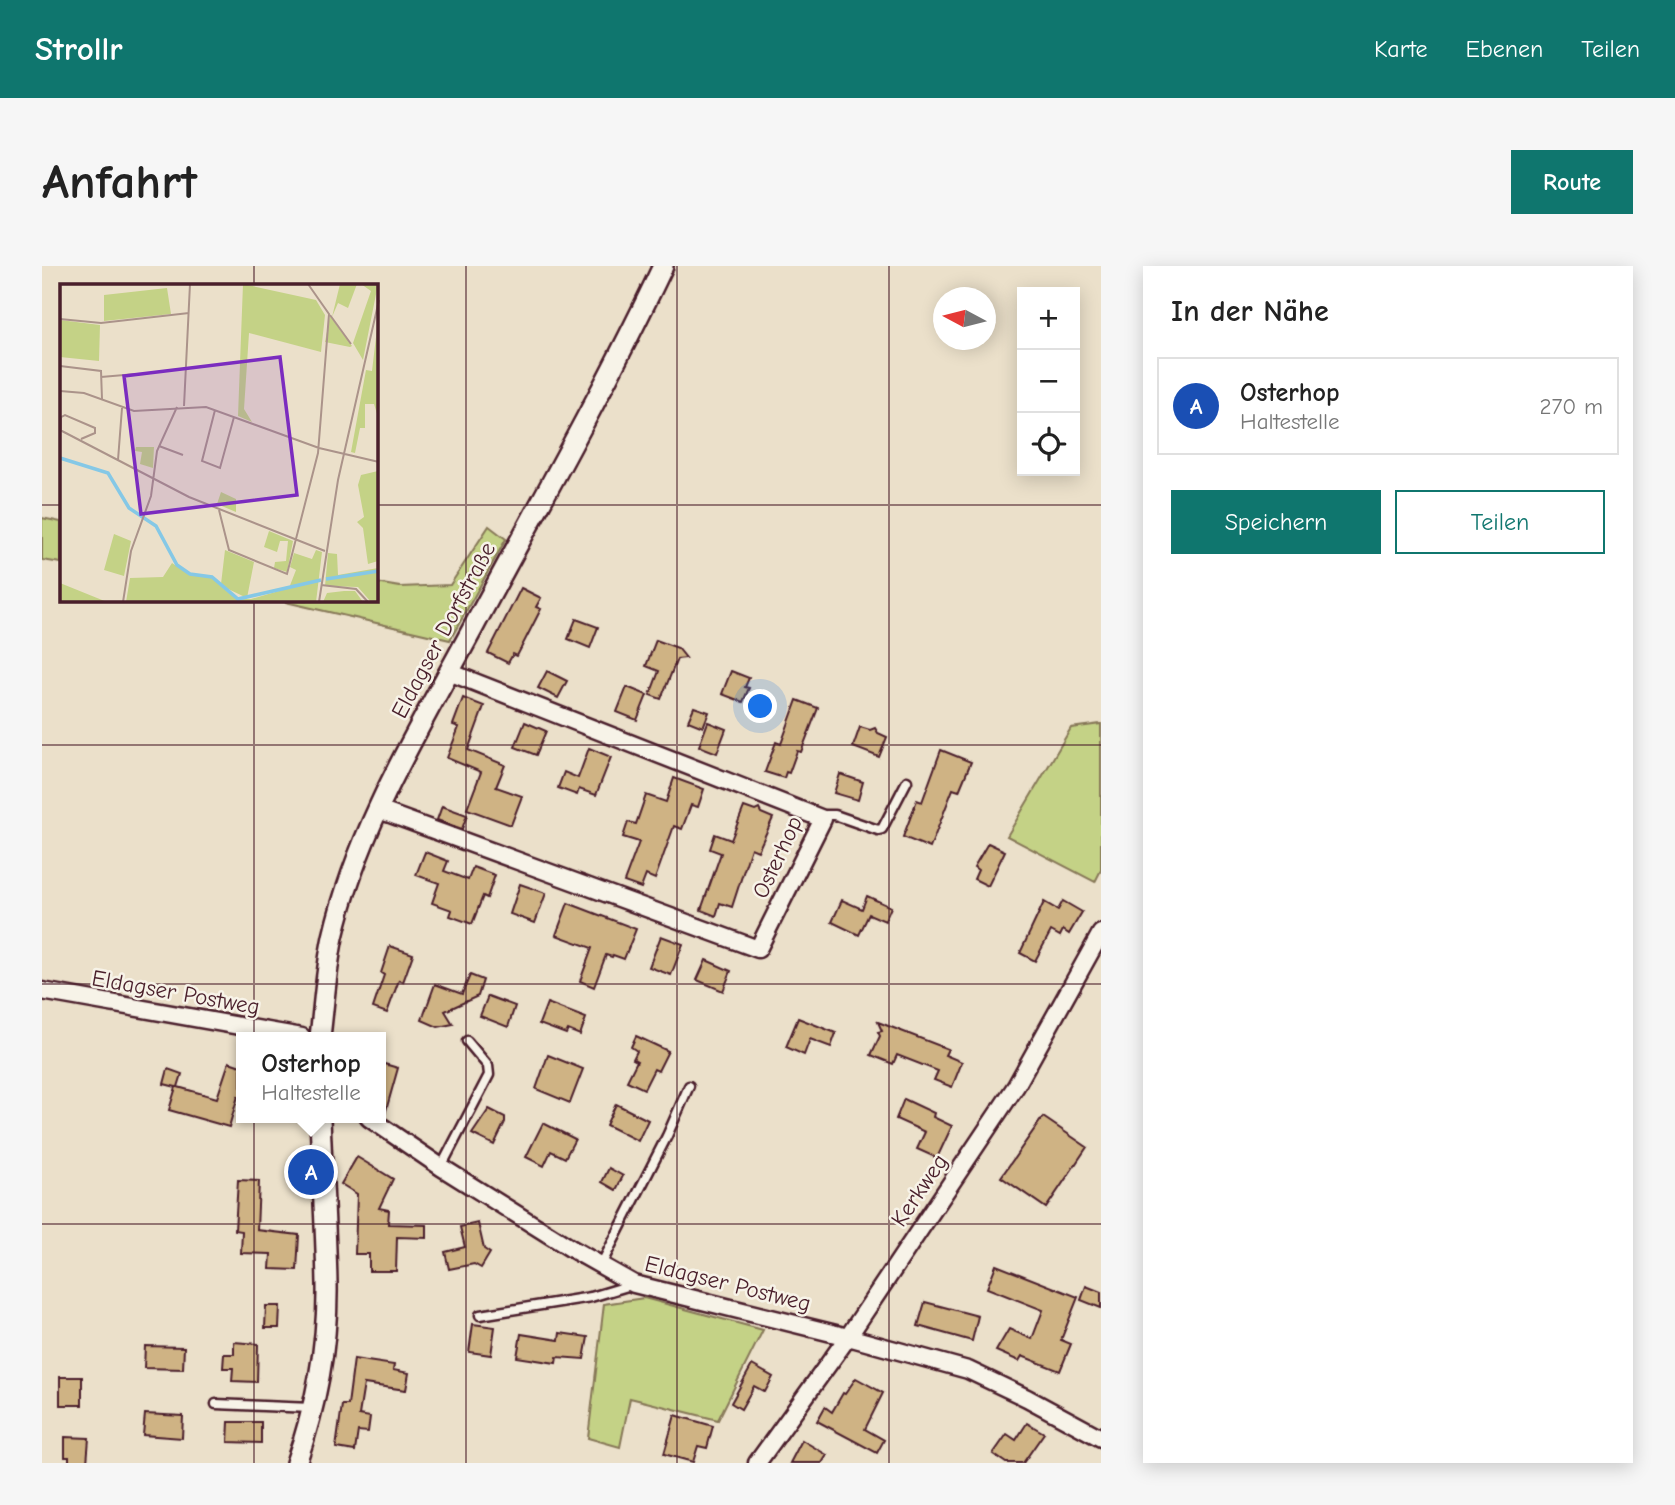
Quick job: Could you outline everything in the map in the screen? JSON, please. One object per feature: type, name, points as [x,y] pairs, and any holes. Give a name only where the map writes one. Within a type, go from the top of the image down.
[{"type":"street","name":"Eldagser Dorfstraße","points":[[321,1032],[333,937],[353,871],[379,810],[416,733],[663,266]]},
{"type":"street","name":"Osterhop","points":[[379,810],[758,949],[823,819],[449,673]]},
{"type":"street","name":"Kerkweg","points":[[757,1463],[848,1337],[1016,1086],[1101,933]]},
{"type":"street","name":"Eldagser Postweg","points":[[42,991],[274,1032]]},
{"type":"street","points":[[296,1463],[314,1409],[322,1356],[327,1286],[320,1123]]},
{"type":"street","name":"Eldagser Postweg","points":[[376,1123],[440,1167],[634,1284],[968,1370],[1101,1438]]},
{"type":"lane","points":[[823,819],[826,815],[835,815],[878,830],[882,829],[907,781]]},
{"type":"lane","points":[[440,1167],[489,1075],[488,1066],[467,1041]]},
{"type":"lane","points":[[601,1265],[667,1136],[689,1086]]},
{"type":"lane","points":[[480,1315],[591,1297],[634,1284]]},
{"type":"lane","points":[[216,1404],[314,1409]]},
{"type":"green space","points":[[42,518],[60,522],[60,563],[42,560]]},
{"type":"green space","points":[[489,526],[506,539],[450,640],[286,602],[378,602],[378,583],[400,587],[450,585]]},
{"type":"green space","points":[[1101,724],[1101,870],[1095,882],[1007,836],[1071,728]]},
{"type":"green space","points":[[644,1298],[763,1330],[718,1420],[630,1398],[620,1447],[588,1438],[604,1304]]},
{"type":"building","points":[[521,588],[541,598],[536,607],[541,609],[517,656],[513,654],[508,663],[488,653]]},
{"type":"building","points":[[576,619],[598,627],[590,648],[568,639]]},
{"type":"building","points":[[656,640],[678,648],[686,658],[677,659],[661,699],[650,695],[659,671],[646,666]]},
{"type":"building","points":[[547,671],[567,681],[558,698],[538,688]]},
{"type":"building","points":[[731,671],[749,678],[745,687],[749,688],[743,702],[722,694]]},
{"type":"building","points":[[627,687],[647,695],[637,720],[617,712]]},
{"type":"building","points":[[463,698],[484,706],[468,750],[505,765],[496,787],[522,796],[511,825],[467,809],[481,772],[447,758],[459,727],[453,725]]},
{"type":"building","points":[[797,700],[818,708],[801,752],[797,751],[789,773],[786,772],[784,778],[765,772],[776,742],[781,744]]},
{"type":"building","points":[[694,707],[709,712],[703,727],[688,721]]},
{"type":"building","points":[[525,722],[546,731],[536,755],[515,747]]},
{"type":"building","points":[[708,722],[726,729],[717,753],[699,746]]},
{"type":"building","points":[[860,727],[870,730],[875,728],[878,733],[887,737],[879,757],[853,747]]},
{"type":"building","points":[[589,748],[611,757],[596,795],[579,789],[577,795],[558,788],[564,772],[578,778]]},
{"type":"building","points":[[941,750],[971,762],[959,791],[953,789],[930,848],[903,837],[917,800],[922,802]]},
{"type":"building","points":[[840,774],[863,782],[858,800],[834,793]]},
{"type":"building","points":[[674,778],[704,789],[698,807],[691,805],[682,829],[674,826],[655,879],[646,875],[641,888],[624,882],[639,842],[623,837],[628,822],[636,824],[646,795],[666,802]]},
{"type":"building","points":[[442,806],[467,815],[462,829],[437,820]]},
{"type":"building","points":[[744,807],[755,811],[759,809],[761,813],[773,818],[758,851],[751,848],[732,907],[720,903],[716,916],[701,910],[721,853],[710,849],[715,834],[731,840]]},
{"type":"building","points":[[988,843],[1005,851],[988,886],[974,879],[978,870],[974,867]]},
{"type":"building","points":[[425,852],[448,861],[444,871],[468,880],[473,867],[495,875],[487,898],[483,896],[472,924],[450,916],[452,910],[432,903],[439,883],[416,875]]},
{"type":"building","points":[[520,884],[546,893],[535,923],[510,914]]},
{"type":"building","points":[[867,896],[891,907],[885,921],[869,914],[859,935],[832,922],[842,900],[862,909]]},
{"type":"building","points":[[1063,901],[1082,912],[1069,934],[1063,930],[1060,936],[1051,931],[1035,961],[1020,953],[1044,902],[1058,910]]},
{"type":"building","points":[[568,903],[636,929],[624,959],[606,955],[594,987],[580,981],[592,948],[556,935]]},
{"type":"building","points":[[661,936],[683,944],[671,975],[649,967]]},
{"type":"building","points":[[390,946],[413,954],[403,982],[399,980],[387,1013],[373,1008]]},
{"type":"building","points":[[706,960],[731,971],[723,991],[697,980]]},
{"type":"building","points":[[470,975],[483,980],[478,996],[445,1011],[453,1024],[438,1027],[422,1020],[435,984],[462,994]]},
{"type":"building","points":[[488,996],[515,1006],[508,1027],[480,1016]]},
{"type":"building","points":[[547,1003],[586,1018],[580,1035],[568,1030],[566,1034],[539,1024]]},
{"type":"building","points":[[798,1018],[836,1033],[831,1047],[810,1039],[804,1055],[786,1047]]},
{"type":"building","points":[[878,1022],[948,1049],[945,1055],[962,1062],[952,1087],[934,1080],[938,1071],[897,1055],[893,1064],[871,1055],[880,1036],[878,1032],[882,1031]]},
{"type":"building","points":[[636,1036],[668,1051],[658,1071],[654,1069],[644,1089],[627,1081],[637,1061],[633,1059],[637,1051],[631,1047]]},
{"type":"building","points":[[548,1055],[583,1069],[570,1103],[536,1089]]},
{"type":"building","points":[[229,1062],[236,1064],[236,1103],[229,1127],[169,1110],[176,1087],[164,1084],[168,1069],[182,1074],[178,1087],[217,1098]]},
{"type":"building","points":[[386,1064],[398,1068],[386,1110]]},
{"type":"building","points":[[904,1099],[934,1113],[933,1117],[952,1126],[937,1158],[917,1149],[925,1132],[896,1119]]},
{"type":"building","points":[[616,1104],[648,1120],[638,1141],[606,1125]]},
{"type":"building","points":[[489,1109],[505,1117],[494,1145],[472,1134]]},
{"type":"building","points":[[1043,1117],[1087,1147],[1046,1208],[1001,1177]]},
{"type":"building","points":[[543,1123],[575,1139],[565,1158],[551,1151],[544,1166],[526,1157]]},
{"type":"building","points":[[357,1157],[393,1179],[379,1208],[389,1210],[388,1224],[427,1225],[427,1238],[397,1237],[396,1271],[369,1271],[369,1254],[355,1254],[357,1194],[341,1184]]},
{"type":"building","points":[[609,1168],[623,1176],[616,1190],[602,1182]]},
{"type":"building","points":[[238,1180],[259,1181],[257,1230],[299,1235],[297,1270],[270,1269],[271,1254],[241,1253],[242,1231],[235,1230]]},
{"type":"building","points":[[478,1223],[484,1249],[490,1253],[481,1268],[474,1264],[449,1269],[445,1252],[465,1247],[460,1227]]},
{"type":"building","points":[[996,1265],[1078,1297],[1061,1340],[1071,1344],[1060,1371],[1022,1356],[1019,1361],[996,1351],[1009,1329],[1032,1339],[1043,1310],[987,1288]]},
{"type":"building","points":[[1086,1286],[1101,1292],[1101,1308],[1081,1300]]},
{"type":"building","points":[[925,1302],[978,1316],[972,1341],[918,1326]]},
{"type":"building","points":[[266,1306],[280,1306],[279,1328],[265,1328]]},
{"type":"building","points":[[473,1324],[495,1327],[491,1355],[469,1352]]},
{"type":"building","points":[[560,1333],[588,1337],[584,1359],[557,1357],[556,1363],[517,1357],[521,1334],[559,1340]]},
{"type":"building","points":[[234,1342],[258,1344],[257,1382],[232,1381],[233,1368],[223,1368],[224,1354],[234,1354]]},
{"type":"building","points":[[145,1346],[184,1347],[183,1369],[144,1368]]},
{"type":"building","points":[[354,1359],[394,1365],[393,1370],[409,1373],[406,1390],[364,1384],[359,1415],[370,1417],[368,1432],[358,1431],[355,1451],[336,1448],[342,1405],[348,1405]]},
{"type":"building","points":[[752,1365],[773,1377],[765,1392],[754,1386],[741,1409],[731,1403]]},
{"type":"building","points":[[60,1377],[82,1377],[82,1405],[60,1405]]},
{"type":"building","points":[[856,1378],[883,1393],[865,1429],[884,1440],[877,1453],[817,1421],[825,1407],[832,1412]]},
{"type":"building","points":[[145,1414],[183,1416],[182,1438],[143,1435]]},
{"type":"building","points":[[675,1415],[713,1426],[707,1448],[698,1446],[693,1462],[664,1454]]},
{"type":"building","points":[[229,1422],[261,1422],[261,1443],[228,1442]]},
{"type":"building","points":[[1027,1423],[1044,1433],[1023,1463],[1006,1463],[993,1454],[1007,1434],[1016,1440]]},
{"type":"building","points":[[65,1437],[89,1438],[87,1463],[69,1463],[69,1457],[65,1457]]},
{"type":"building","points":[[802,1440],[827,1455],[822,1463],[790,1463]]},
{"type":"place","name":"Osterhop","points":[[311,1172]]}]
